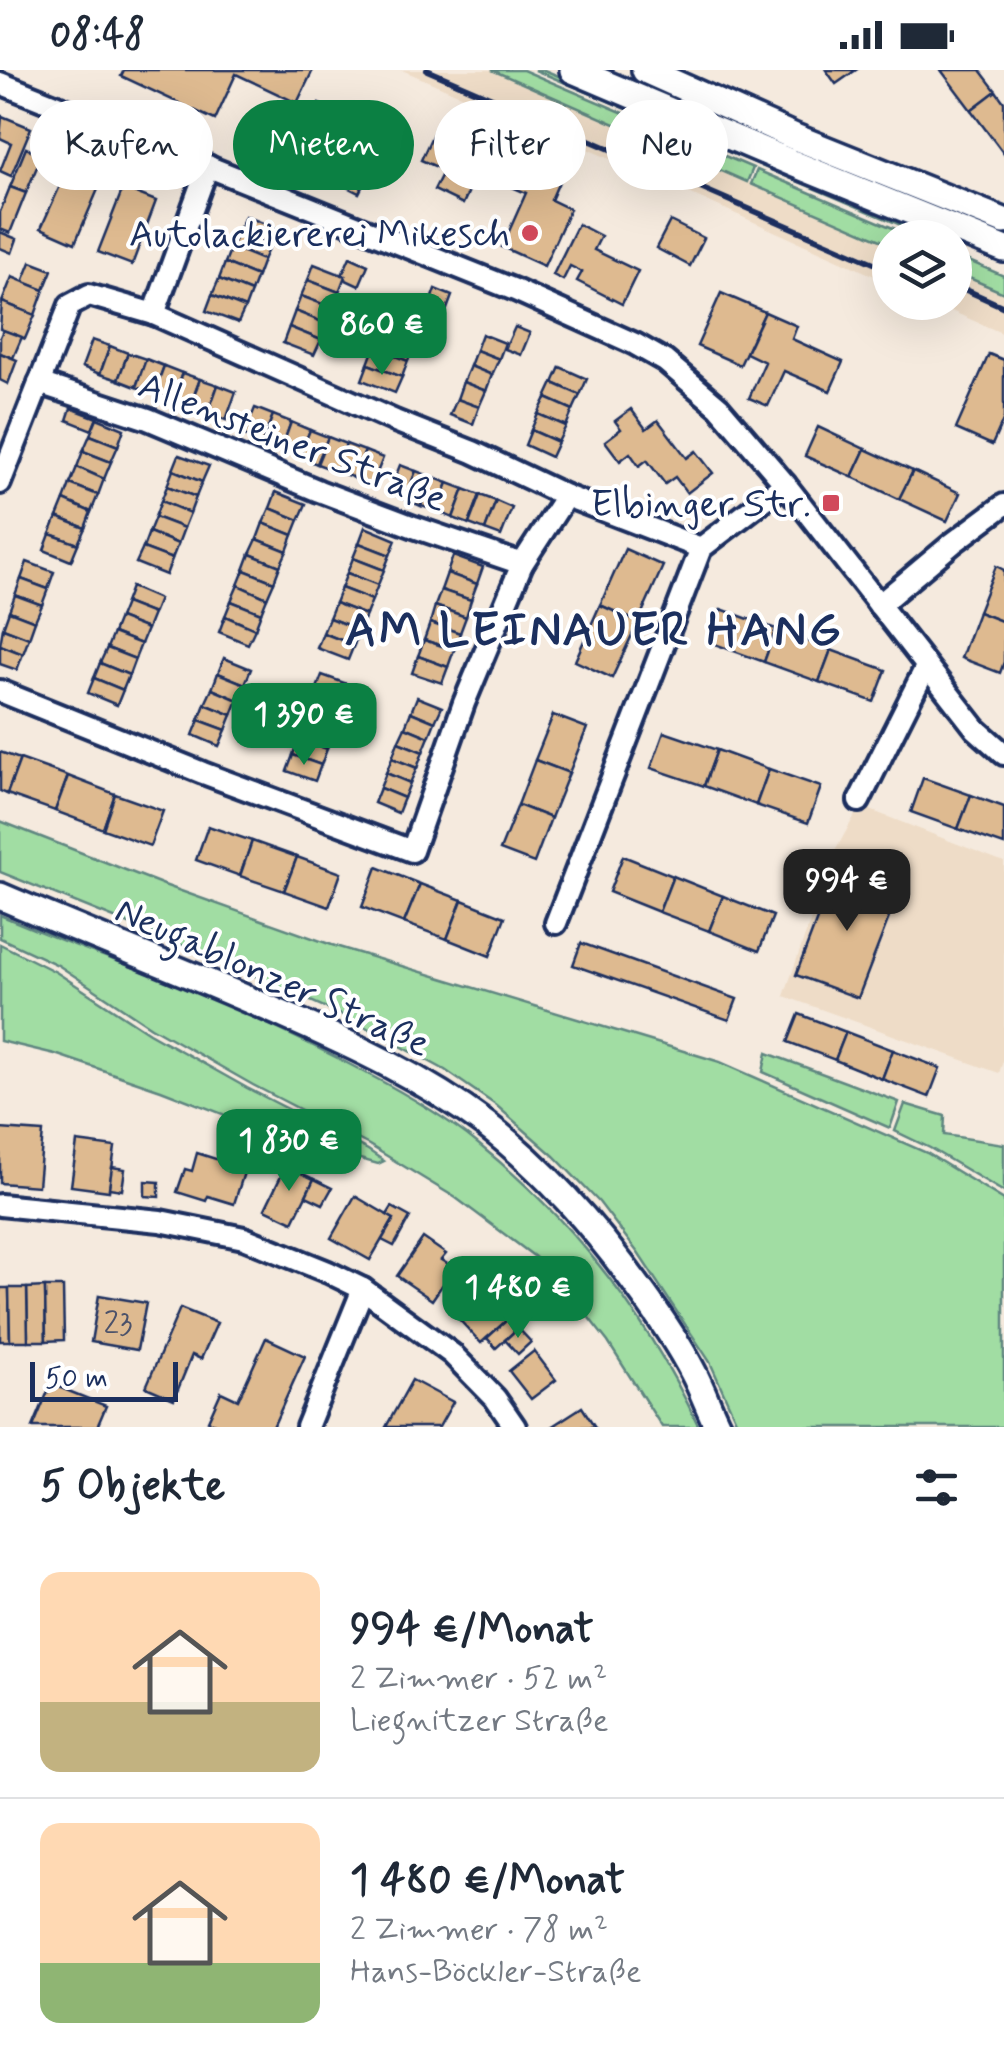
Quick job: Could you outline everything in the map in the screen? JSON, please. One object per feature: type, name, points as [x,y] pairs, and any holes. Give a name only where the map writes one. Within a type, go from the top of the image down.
[{"type":"street","points":[[573,70],[1004,249]]},
{"type":"street","points":[[645,70],[794,136],[1004,221]]},
{"type":"street","points":[[0,83],[43,100]]},
{"type":"street","points":[[213,168],[516,290],[665,360],[719,407],[785,484],[976,729],[1004,754]]},
{"type":"street","points":[[154,314],[199,190]]},
{"type":"street","points":[[0,483],[70,305],[89,295],[154,314],[566,496],[701,548]]},
{"type":"street","name":"Allensteiner Straße","points":[[39,383],[148,419],[319,492],[522,564]]},
{"type":"street","points":[[556,922],[701,548],[785,484]]},
{"type":"street","points":[[0,690],[203,773],[412,851],[464,703],[522,564],[566,496]]},
{"type":"street","points":[[879,605],[1004,505]]},
{"type":"street","points":[[859,801],[926,667]]},
{"type":"street","name":"Neugablonzer Straße","points":[[0,896],[342,1040],[408,1075],[484,1124],[537,1169],[582,1215],[621,1264],[684,1356],[718,1427]]},
{"type":"street","points":[[0,1204],[160,1222],[244,1238],[328,1272],[363,1289],[452,1354],[495,1398],[515,1427]]},
{"type":"street","points":[[306,1427],[363,1289]]},
{"type":"shaded area","points":[[402,70],[492,70],[561,100],[472,100]]},
{"type":"shaded area","points":[[586,111],[606,120],[606,157],[586,149]]},
{"type":"shaded area","points":[[728,173],[872,236],[872,275],[682,190],[728,190]]},
{"type":"shaded area","points":[[972,279],[1004,293],[1004,334],[972,320]]},
{"type":"shaded area","points":[[860,806],[1004,862],[1004,1058],[999,1073],[784,996],[834,853]]},
{"type":"green space","points":[[492,70],[523,70],[606,105],[606,120],[586,111],[586,100],[560,100]]},
{"type":"green space","points":[[535,70],[544,70],[617,100],[606,100]]},
{"type":"green space","points":[[728,145],[911,220],[889,220],[728,152]]},
{"type":"green space","points":[[728,157],[753,168],[747,182],[728,174]]},
{"type":"green space","points":[[757,170],[874,220],[872,236],[751,184]]},
{"type":"green space","points":[[972,262],[1004,276],[1004,293],[972,279]]},
{"type":"green space","points":[[0,821],[332,945],[720,1062],[927,1153],[1004,1200],[1004,1427],[739,1427],[710,1362],[638,1253],[599,1202],[497,1106],[445,1070],[349,1018],[226,963],[0,872]]},
{"type":"green space","points":[[0,915],[274,1027],[396,1089],[464,1133],[545,1204],[604,1272],[656,1347],[699,1427],[662,1427],[608,1342],[575,1300],[535,1257],[456,1198],[369,1145],[151,1027],[58,965],[0,938]]},
{"type":"green space","points":[[0,944],[56,972],[149,1033],[384,1161],[378,1164],[287,1139],[161,1090],[55,1054],[0,1041]]},
{"type":"green space","points":[[767,1053],[899,1102],[890,1128],[763,1072]]},
{"type":"green space","points":[[905,1104],[945,1116],[944,1135],[1004,1144],[1004,1192],[895,1131]]},
{"type":"building","points":[[124,70],[313,70],[298,100],[236,74],[215,120],[213,100],[172,100],[121,76]]},
{"type":"building","points":[[826,70],[856,70],[836,84]]},
{"type":"building","points":[[941,70],[980,70],[996,91],[971,110]]},
{"type":"building","points":[[996,91],[1004,102],[1004,154],[971,110]]},
{"type":"building","points":[[2,116],[30,128],[11,176],[0,171],[11,143],[0,138]]},
{"type":"building","points":[[434,132],[434,166],[421,160]]},
{"type":"building","points":[[26,148],[30,150],[30,184],[26,193],[10,187]]},
{"type":"building","points":[[10,187],[26,193],[10,233],[0,229],[0,212]]},
{"type":"building","points":[[58,190],[98,190],[75,243],[41,228]]},
{"type":"building","points":[[122,190],[156,201],[132,265],[98,252]]},
{"type":"building","points":[[434,190],[469,190],[463,204]]},
{"type":"building","points":[[519,190],[555,190],[551,200],[570,209],[544,266],[502,247],[526,193]]},
{"type":"building","points":[[245,216],[286,232],[279,248],[238,232]]},
{"type":"building","points":[[670,221],[704,238],[690,266],[656,248]]},
{"type":"building","points":[[578,224],[601,236],[594,250],[638,271],[622,304],[577,281],[582,272],[570,266],[563,280],[553,275]]},
{"type":"building","points":[[0,232],[17,239],[12,253],[0,248]]},
{"type":"building","points":[[238,232],[270,245],[263,260],[231,247]]},
{"type":"building","points":[[231,247],[263,260],[257,276],[225,263]]},
{"type":"building","points":[[350,257],[368,265],[359,286],[342,275]]},
{"type":"building","points":[[31,262],[52,270],[44,290],[23,282]]},
{"type":"building","points":[[225,263],[257,276],[251,292],[219,279]]},
{"type":"building","points":[[314,264],[345,276],[339,292],[308,280]]},
{"type":"building","points":[[12,277],[44,290],[35,315],[2,302]]},
{"type":"building","points":[[219,279],[251,292],[245,308],[212,295]]},
{"type":"building","points":[[308,280],[339,292],[333,308],[301,296]]},
{"type":"building","points":[[435,289],[452,296],[443,320],[426,314]]},
{"type":"building","points":[[721,293],[765,312],[740,365],[697,346]]},
{"type":"building","points":[[212,295],[245,308],[238,323],[206,311]]},
{"type":"building","points":[[301,296],[333,308],[327,324],[295,311]]},
{"type":"building","points":[[2,302],[35,315],[25,339],[0,329]]},
{"type":"building","points":[[393,302],[426,314],[420,330],[386,317]]},
{"type":"building","points":[[295,311],[327,324],[321,340],[289,327]]},
{"type":"building","points":[[765,312],[797,326],[792,339],[843,362],[830,391],[784,371],[768,406],[749,398],[765,362],[746,353]]},
{"type":"building","points":[[386,317],[420,330],[414,346],[380,333]]},
{"type":"building","points":[[289,327],[321,340],[314,355],[283,343]]},
{"type":"building","points":[[515,327],[530,333],[521,355],[505,349]]},
{"type":"building","points":[[3,330],[22,337],[13,358],[0,353]]},
{"type":"building","points":[[380,333],[414,346],[408,361],[374,348]]},
{"type":"building","points":[[482,334],[505,343],[499,359],[476,350]]},
{"type":"building","points":[[92,340],[110,346],[100,374],[82,367]]},
{"type":"building","points":[[110,346],[128,353],[118,380],[100,374]]},
{"type":"building","points":[[374,348],[408,361],[402,377],[368,364]]},
{"type":"building","points":[[476,350],[499,359],[492,375],[470,366]]},
{"type":"building","points":[[0,353],[17,360],[8,384],[0,380]]},
{"type":"building","points":[[128,353],[146,359],[136,387],[118,380]]},
{"type":"building","points":[[989,354],[1004,360],[1004,418],[992,445],[956,429]]},
{"type":"building","points":[[146,359],[164,366],[154,393],[136,387]]},
{"type":"building","points":[[368,364],[402,377],[395,393],[362,380]]},
{"type":"building","points":[[164,366],[182,373],[172,400],[154,393]]},
{"type":"building","points":[[470,366],[492,375],[486,391],[463,382]]},
{"type":"building","points":[[560,367],[587,379],[580,395],[553,383]]},
{"type":"building","points":[[182,373],[200,379],[190,406],[172,400]]},
{"type":"building","points":[[200,379],[218,385],[208,413],[190,406]]},
{"type":"building","points":[[463,382],[486,391],[479,407],[457,399]]},
{"type":"building","points":[[553,383],[580,395],[573,410],[546,398]]},
{"type":"building","points":[[218,385],[236,392],[226,420],[208,413]]},
{"type":"building","points":[[546,398],[573,410],[566,426],[538,414]]},
{"type":"building","points":[[457,399],[479,407],[473,424],[450,415]]},
{"type":"building","points":[[71,408],[97,418],[92,430],[67,420]]},
{"type":"building","points":[[255,408],[273,415],[262,443],[244,435]]},
{"type":"building","points":[[631,409],[646,429],[658,420],[687,458],[696,451],[713,473],[687,493],[675,477],[665,484],[647,460],[639,466],[630,453],[620,461],[605,441],[621,429],[615,421]]},
{"type":"building","points":[[538,414],[566,426],[558,442],[531,430]]},
{"type":"building","points":[[273,415],[291,422],[281,450],[262,443]]},
{"type":"building","points":[[97,418],[124,429],[118,446],[90,435]]},
{"type":"building","points":[[291,422],[310,430],[299,457],[281,450]]},
{"type":"building","points":[[818,427],[865,449],[852,477],[805,456]]},
{"type":"building","points":[[310,430],[328,437],[317,464],[299,457]]},
{"type":"building","points":[[531,430],[558,442],[551,457],[525,445]]},
{"type":"building","points":[[90,435],[118,446],[111,462],[83,451]]},
{"type":"building","points":[[328,437],[346,444],[336,471],[317,464]]},
{"type":"building","points":[[346,444],[365,451],[354,478],[336,471]]},
{"type":"building","points":[[865,449],[913,471],[899,499],[852,477]]},
{"type":"building","points":[[83,451],[111,462],[104,479],[77,467]]},
{"type":"building","points":[[365,451],[383,458],[372,485],[354,478]]},
{"type":"building","points":[[179,455],[209,466],[202,482],[173,470]]},
{"type":"building","points":[[400,465],[416,471],[405,499],[389,493]]},
{"type":"building","points":[[77,467],[104,479],[98,495],[70,484]]},
{"type":"building","points":[[173,470],[202,482],[196,497],[167,486]]},
{"type":"building","points":[[416,471],[432,477],[421,506],[405,499]]},
{"type":"building","points":[[913,471],[960,493],[947,521],[899,499]]},
{"type":"building","points":[[432,477],[448,483],[437,511],[421,506]]},
{"type":"building","points":[[448,483],[464,489],[453,518],[437,511]]},
{"type":"building","points":[[70,484],[98,495],[91,512],[64,500]]},
{"type":"building","points":[[167,486],[196,497],[190,513],[161,501]]},
{"type":"building","points":[[464,489],[480,495],[469,524],[453,518]]},
{"type":"building","points":[[276,492],[306,504],[299,520],[270,508]]},
{"type":"building","points":[[480,495],[496,501],[485,530],[469,524]]},
{"type":"building","points":[[64,500],[91,512],[85,528],[57,517]]},
{"type":"building","points":[[161,501],[190,513],[184,528],[155,517]]},
{"type":"building","points":[[496,501],[512,508],[501,536],[485,530]]},
{"type":"building","points":[[270,508],[299,520],[293,535],[263,523]]},
{"type":"building","points":[[57,517],[85,528],[78,544],[50,534]]},
{"type":"building","points":[[155,517],[184,528],[178,544],[149,532]]},
{"type":"building","points":[[263,523],[293,535],[287,551],[257,539]]},
{"type":"building","points":[[365,527],[396,540],[390,555],[359,543]]},
{"type":"building","points":[[149,532],[178,544],[172,559],[143,548]]},
{"type":"building","points":[[50,534],[78,544],[71,561],[44,550]]},
{"type":"building","points":[[257,539],[287,551],[280,566],[250,554]]},
{"type":"building","points":[[359,543],[390,555],[384,570],[353,558]]},
{"type":"building","points":[[143,548],[172,559],[166,575],[136,563]]},
{"type":"building","points":[[625,549],[663,566],[638,622],[600,605]]},
{"type":"building","points":[[250,554],[280,566],[274,582],[244,570]]},
{"type":"building","points":[[453,556],[483,567],[477,584],[447,573]]},
{"type":"building","points":[[353,558],[384,570],[378,585],[347,573]]},
{"type":"building","points":[[27,562],[54,572],[48,589],[21,579]]},
{"type":"building","points":[[996,566],[1004,570],[1004,622],[978,612]]},
{"type":"building","points":[[244,570],[274,582],[267,598],[238,585]]},
{"type":"building","points":[[347,573],[378,585],[372,600],[341,588]]},
{"type":"building","points":[[447,573],[477,584],[471,600],[441,590]]},
{"type":"building","points":[[21,579],[48,589],[42,605],[15,595]]},
{"type":"building","points":[[238,585],[267,598],[261,613],[231,601]]},
{"type":"building","points":[[131,587],[159,599],[153,614],[125,603]]},
{"type":"building","points":[[341,588],[372,600],[366,615],[335,603]]},
{"type":"building","points":[[441,590],[471,600],[466,617],[435,606]]},
{"type":"building","points":[[15,595],[42,605],[35,621],[9,611]]},
{"type":"building","points":[[231,601],[261,613],[255,629],[225,616]]},
{"type":"building","points":[[125,603],[153,614],[147,629],[119,618]]},
{"type":"building","points":[[335,603],[366,615],[360,630],[329,618]]},
{"type":"building","points":[[600,605],[638,622],[612,678],[575,661]]},
{"type":"building","points":[[435,606],[466,617],[460,633],[430,623]]},
{"type":"building","points":[[721,609],[776,629],[764,662],[709,642]]},
{"type":"building","points":[[9,611],[35,621],[29,638],[3,628]]},
{"type":"building","points":[[978,612],[1004,622],[1004,662],[1000,673],[961,658]]},
{"type":"building","points":[[225,616],[255,629],[248,644],[219,632]]},
{"type":"building","points":[[119,618],[147,629],[141,644],[113,633]]},
{"type":"building","points":[[329,618],[360,630],[354,645],[323,633]]},
{"type":"building","points":[[430,623],[460,633],[454,650],[424,640]]},
{"type":"building","points":[[3,628],[29,638],[23,654],[0,645]]},
{"type":"building","points":[[776,629],[831,650],[819,682],[764,662]]},
{"type":"building","points":[[113,633],[141,644],[135,659],[107,648]]},
{"type":"building","points":[[323,633],[354,645],[348,660],[317,648]]},
{"type":"building","points":[[424,640],[454,650],[448,667],[418,656]]},
{"type":"building","points":[[0,645],[23,654],[17,670],[0,664]]},
{"type":"building","points":[[107,648],[135,659],[129,675],[100,663]]},
{"type":"building","points":[[831,650],[886,670],[874,702],[819,682]]},
{"type":"building","points":[[418,656],[448,667],[442,683],[412,673]]},
{"type":"building","points":[[224,658],[251,669],[245,684],[218,673]]},
{"type":"building","points":[[100,663],[129,675],[123,690],[94,678]]},
{"type":"building","points":[[218,673],[245,684],[238,700],[212,689]]},
{"type":"building","points":[[322,675],[350,685],[344,701],[316,691]]},
{"type":"building","points":[[94,678],[123,690],[117,705],[88,693]]},
{"type":"building","points":[[212,689],[238,700],[232,715],[205,704]]},
{"type":"building","points":[[316,691],[344,701],[338,717],[310,707]]},
{"type":"building","points":[[417,697],[442,707],[435,722],[411,712]]},
{"type":"building","points":[[205,704],[232,715],[226,730],[199,720]]},
{"type":"building","points":[[310,707],[338,717],[332,733],[304,723]]},
{"type":"building","points":[[411,712],[435,722],[429,737],[405,727]]},
{"type":"building","points":[[553,715],[587,728],[569,773],[535,760]]},
{"type":"building","points":[[199,720],[226,730],[219,746],[193,735]]},
{"type":"building","points":[[304,723],[332,733],[327,749],[298,739]]},
{"type":"building","points":[[405,727],[429,737],[423,752],[398,742]]},
{"type":"building","points":[[664,732],[717,750],[704,786],[651,768]]},
{"type":"building","points":[[298,739],[327,749],[321,765],[293,755]]},
{"type":"building","points":[[398,742],[423,752],[417,768],[392,758]]},
{"type":"building","points":[[717,750],[769,769],[756,805],[704,786]]},
{"type":"building","points":[[0,752],[20,759],[7,794],[0,791]]},
{"type":"building","points":[[293,755],[321,765],[315,781],[287,771]]},
{"type":"building","points":[[392,758],[417,768],[410,783],[386,773]]},
{"type":"building","points":[[20,759],[68,776],[55,811],[7,794]]},
{"type":"building","points":[[535,760],[569,773],[551,818],[518,805]]},
{"type":"building","points":[[769,769],[821,787],[808,823],[756,805]]},
{"type":"building","points":[[386,773],[410,783],[404,798],[380,788]]},
{"type":"building","points":[[68,776],[115,794],[103,829],[55,811]]},
{"type":"building","points":[[923,778],[971,795],[958,829],[911,812]]},
{"type":"building","points":[[380,788],[404,798],[398,813],[374,803]]},
{"type":"building","points":[[115,794],[163,811],[150,846],[103,829]]},
{"type":"building","points":[[971,795],[1004,807],[1004,845],[958,829]]},
{"type":"building","points":[[518,805],[551,818],[534,863],[500,850]]},
{"type":"building","points":[[208,826],[252,841],[240,876],[196,860]]},
{"type":"building","points":[[252,841],[297,857],[284,891],[240,876]]},
{"type":"building","points":[[623,856],[673,876],[659,912],[609,892]]},
{"type":"building","points":[[297,857],[341,873],[329,907],[284,891]]},
{"type":"building","points":[[377,867],[420,884],[404,923],[362,907]]},
{"type":"building","points":[[846,870],[892,888],[886,905],[893,907],[858,998],[796,975],[830,885],[839,888]]},
{"type":"building","points":[[673,876],[723,896],[709,931],[659,912]]},
{"type":"building","points":[[420,884],[462,900],[447,939],[404,923]]},
{"type":"building","points":[[723,896],[773,916],[759,951],[709,931]]},
{"type":"building","points":[[462,900],[505,917],[490,956],[447,939]]},
{"type":"building","points":[[581,943],[737,999],[729,1020],[573,965]]},
{"type":"building","points":[[799,1014],[846,1032],[835,1060],[788,1042]]},
{"type":"building","points":[[846,1032],[893,1050],[882,1079],[835,1060]]},
{"type":"building","points":[[893,1050],[940,1068],[929,1097],[882,1079]]},
{"type":"building","points":[[0,1129],[43,1132],[38,1186],[0,1183]]},
{"type":"building","points":[[77,1142],[115,1147],[109,1191],[71,1186]]},
{"type":"building","points":[[197,1153],[225,1162],[228,1154],[248,1160],[234,1204],[177,1192],[185,1169],[192,1171]]},
{"type":"building","points":[[286,1166],[314,1179],[293,1222],[265,1209]]},
{"type":"building","points":[[112,1167],[125,1169],[122,1190],[109,1188]]},
{"type":"building","points":[[314,1179],[332,1188],[323,1204],[306,1196]]},
{"type":"building","points":[[145,1181],[159,1182],[159,1197],[145,1196]]},
{"type":"building","points":[[355,1196],[394,1219],[370,1260],[331,1238]]},
{"type":"building","points":[[392,1207],[410,1217],[394,1246],[382,1240],[394,1219],[387,1215]]},
{"type":"building","points":[[423,1238],[446,1254],[441,1260],[454,1268],[432,1300],[397,1276]]},
{"type":"building","points":[[459,1260],[474,1270],[463,1286],[448,1276]]},
{"type":"building","points":[[45,1287],[46,1341],[28,1341],[27,1288]]},
{"type":"building","points":[[45,1287],[63,1287],[64,1340],[46,1341]]},
{"type":"building","points":[[0,1288],[9,1288],[10,1341],[0,1341]]},
{"type":"building","points":[[9,1288],[27,1288],[28,1341],[10,1341]]},
{"type":"building","points":[[480,1292],[506,1321],[481,1343],[455,1315]]},
{"type":"building","points":[[99,1295],[146,1303],[137,1350],[91,1342]]},
{"type":"building","points":[[516,1305],[528,1319],[496,1348],[487,1338],[506,1321],[502,1317]]},
{"type":"building","points":[[180,1308],[217,1323],[201,1359],[192,1355],[174,1399],[146,1387]]},
{"type":"building","points":[[518,1328],[531,1342],[518,1354],[505,1340]]},
{"type":"building","points":[[266,1338],[305,1356],[273,1427],[221,1427],[208,1421],[221,1392],[238,1400]]},
{"type":"building","points":[[534,1351],[556,1380],[531,1399],[509,1371]]},
{"type":"building","points":[[412,1380],[453,1402],[439,1427],[386,1427]]},
{"type":"building","points":[[51,1384],[106,1406],[97,1427],[33,1427]]},
{"type":"building","points":[[582,1407],[595,1427],[551,1427]]},
{"type":"railway","points":[[427,70],[872,262]]},
{"type":"railway","points":[[972,293],[1004,307]]},
{"type":"place","name":"Autolackiererei Mikesch","points":[[530,233]]},
{"type":"place","name":"Elbinger Str.","points":[[831,503]]},
{"type":"district","name":"AM LEINAUER HANG","points":[[594,628]]}]
